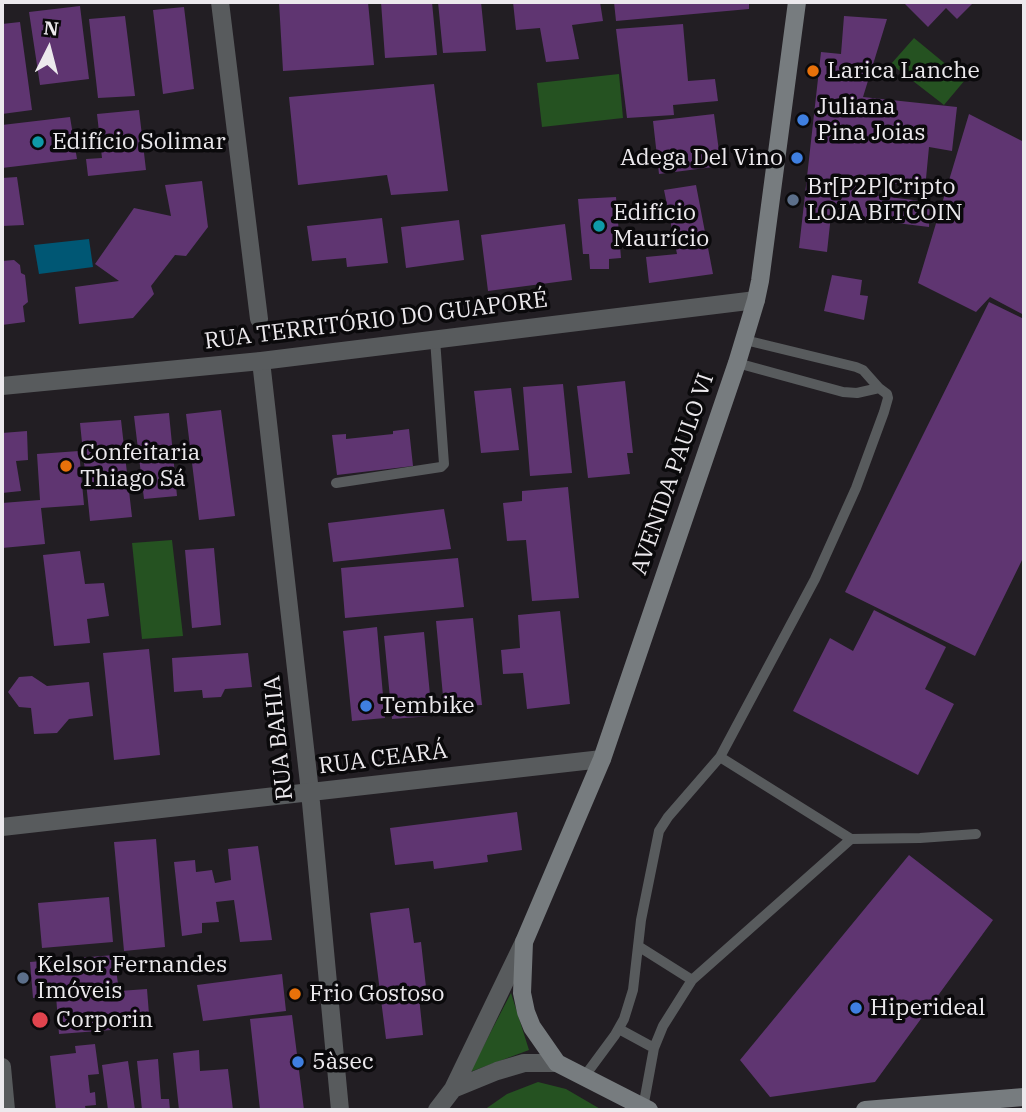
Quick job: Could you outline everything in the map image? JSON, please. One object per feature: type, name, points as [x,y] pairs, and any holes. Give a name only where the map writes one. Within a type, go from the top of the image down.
[{"type":"main road","name":"AVENIDA PAULO VI","points":[[557,1063],[532,1027],[526,1012],[522,993],[524,942],[602,759],[745,340],[760,281],[797,2]]},
{"type":"main road","points":[[557,1063],[646,1109]]},
{"type":"main road","points":[[865,1110],[992,1105],[1024,1097]]},
{"type":"street","points":[[220,2],[259,319]]},
{"type":"street","name":"RUA TERRITÓRIO DO GUAPORÉ","points":[[2,386],[261,361],[756,300]]},
{"type":"street","name":"RUA BAHIA","points":[[261,361],[310,792],[340,1110]]},
{"type":"street","name":"RUA CEARÁ","points":[[2,827],[602,759]]},
{"type":"street","name":"AVENIDA PAULO VI","points":[[437,1110],[453,1089],[524,942]]},
{"type":"street","points":[[453,1089],[524,1063],[557,1063]]},
{"type":"street","points":[[2,1067],[6,1110]]},
{"type":"lane","points":[[336,483],[441,467],[444,464],[435,339]]},
{"type":"lane","points":[[584,1077],[619,1029],[633,990],[641,920],[659,831],[720,757],[815,579],[856,488],[887,402],[887,394],[863,370],[745,340]]},
{"type":"lane","points":[[737,363],[843,392],[857,393],[879,388]]},
{"type":"lane","points":[[720,757],[852,839],[976,834]]},
{"type":"lane","points":[[646,1109],[654,1048],[663,1026],[692,980],[852,839]]},
{"type":"lane","points":[[638,946],[692,980]]},
{"type":"lane","points":[[619,1029],[654,1048]]},
{"type":"green space","points":[[914,38],[965,80],[944,105],[891,64]]},
{"type":"green space","points":[[619,74],[623,118],[542,127],[537,83]]},
{"type":"green space","points":[[172,540],[183,636],[142,639],[132,543]]},
{"type":"green space","points":[[511,993],[529,1050],[470,1072]]},
{"type":"green space","points":[[538,1082],[566,1089],[602,1110],[484,1110],[507,1094]]},
{"type":"water","points":[[89,239],[93,267],[39,274],[34,245]]},
{"type":"building","points":[[279,2],[368,2],[374,65],[283,71]]},
{"type":"building","points":[[381,2],[432,2],[437,55],[385,58]]},
{"type":"building","points":[[438,2],[481,2],[486,51],[443,53]]},
{"type":"building","points":[[513,2],[600,2],[603,21],[572,25],[579,59],[546,62],[540,28],[516,30]]},
{"type":"building","points":[[614,2],[749,2],[749,9],[616,21]]},
{"type":"building","points":[[903,2],[974,2],[957,19],[946,8],[928,27]]},
{"type":"building","points":[[80,6],[89,79],[40,85],[29,12]]},
{"type":"building","points":[[184,7],[194,89],[163,94],[153,10]]},
{"type":"building","points":[[125,16],[135,96],[98,98],[89,19]]},
{"type":"building","points":[[844,16],[887,19],[863,97],[957,107],[952,151],[929,147],[925,189],[857,177],[855,193],[930,202],[929,227],[831,215],[827,252],[799,248],[821,52],[841,54]]},
{"type":"building","points":[[20,22],[32,110],[2,114],[2,24]]},
{"type":"building","points":[[683,24],[688,81],[715,79],[718,101],[673,105],[674,115],[627,118],[616,29]]},
{"type":"building","points":[[434,84],[448,191],[391,195],[387,175],[298,185],[289,97]]},
{"type":"building","points":[[139,110],[146,170],[88,176],[86,159],[102,158],[97,114]]},
{"type":"building","points":[[714,114],[721,166],[659,174],[653,121]]},
{"type":"building","points":[[969,114],[1024,142],[1024,315],[990,297],[976,312],[918,283]]},
{"type":"building","name":"Edifício Solimar","points":[[70,117],[77,159],[2,168],[2,125]]},
{"type":"building","points":[[17,177],[24,225],[2,226],[2,178]]},
{"type":"building","points":[[202,181],[208,227],[186,256],[175,255],[151,286],[154,294],[133,318],[79,324],[75,287],[119,281],[95,264],[134,208],[171,216],[165,185]]},
{"type":"building","points":[[696,185],[713,274],[649,283],[646,257],[677,254],[664,190]]},
{"type":"building","name":"Edifício Maurício","points":[[616,197],[621,258],[609,259],[609,269],[590,269],[589,254],[583,254],[578,199]]},
{"type":"building","points":[[382,218],[388,263],[347,267],[346,258],[312,261],[307,226]]},
{"type":"building","points":[[459,220],[464,260],[406,268],[401,227]]},
{"type":"building","points":[[565,224],[572,280],[488,291],[481,235]]},
{"type":"building","points":[[14,260],[25,275],[28,302],[23,306],[25,322],[2,325],[2,261]]},
{"type":"building","points":[[832,275],[862,280],[860,295],[868,296],[864,320],[824,311]]},
{"type":"building","points":[[989,302],[1024,319],[1024,556],[975,656],[845,592]]},
{"type":"building","points":[[625,381],[633,453],[627,453],[630,474],[588,478],[577,386]]},
{"type":"building","points":[[563,384],[572,473],[530,476],[523,387]]},
{"type":"building","points":[[511,388],[519,450],[481,453],[474,391]]},
{"type":"building","points":[[221,410],[235,516],[199,520],[186,414]]},
{"type":"building","points":[[169,413],[177,496],[144,499],[134,416]]},
{"type":"building","points":[[121,420],[132,517],[90,521],[80,423]]},
{"type":"building","points":[[409,429],[413,466],[337,475],[332,435],[346,434],[346,439],[393,434],[393,431]]},
{"type":"building","points":[[27,431],[28,460],[16,461],[21,491],[2,493],[2,433]]},
{"type":"building","points":[[79,451],[84,505],[41,508],[45,544],[2,548],[2,503],[40,500],[37,454]]},
{"type":"building","points":[[568,487],[579,598],[532,601],[526,540],[507,541],[503,503],[522,501],[522,491]]},
{"type":"building","points":[[444,509],[451,549],[333,562],[328,523]]},
{"type":"building","points":[[214,548],[221,625],[192,628],[185,550]]},
{"type":"building","points":[[80,551],[85,584],[104,583],[109,616],[87,619],[90,643],[54,646],[43,555]]},
{"type":"building","points":[[458,558],[464,607],[345,618],[341,568]]},
{"type":"building","points":[[874,610],[946,647],[925,689],[954,704],[918,775],[793,711],[830,638],[853,651]]},
{"type":"building","points":[[560,611],[570,704],[527,709],[523,673],[503,674],[501,650],[520,648],[518,615]]},
{"type":"building","points":[[473,618],[482,705],[444,707],[436,621]]},
{"type":"building","points":[[377,627],[385,718],[352,721],[343,631]]},
{"type":"building","points":[[424,632],[432,716],[392,719],[384,636]]},
{"type":"building","points":[[149,649],[160,755],[114,760],[103,653]]},
{"type":"building","points":[[248,653],[252,687],[225,689],[221,697],[203,698],[202,690],[174,692],[172,658]]},
{"type":"building","points":[[32,676],[47,686],[89,682],[93,716],[69,719],[57,733],[34,734],[31,708],[19,707],[8,692],[19,677]]},
{"type":"building","points":[[517,812],[522,850],[487,855],[488,862],[434,869],[433,861],[395,865],[390,828]]},
{"type":"building","points":[[156,839],[165,947],[124,951],[114,842]]},
{"type":"building","points":[[258,846],[272,940],[240,942],[234,900],[216,902],[219,922],[202,923],[202,933],[182,936],[174,862],[195,860],[196,872],[212,870],[215,883],[231,880],[228,849]]},
{"type":"building","name":"Hiperideal","points":[[909,855],[993,920],[875,1082],[770,1097],[740,1060]]},
{"type":"building","points":[[109,897],[113,942],[42,948],[38,903]]},
{"type":"building","points":[[409,908],[414,943],[421,942],[427,996],[419,997],[423,1035],[386,1039],[370,913]]},
{"type":"building","points":[[114,955],[119,991],[147,989],[150,1027],[59,1034],[56,996],[33,998],[30,962]]},
{"type":"building","points":[[282,974],[286,1011],[203,1021],[197,985]]},
{"type":"building","points":[[292,1015],[304,1110],[260,1110],[250,1019]]},
{"type":"building","points":[[95,1044],[99,1074],[88,1075],[90,1093],[95,1092],[96,1105],[85,1106],[86,1110],[56,1110],[50,1056],[76,1053],[75,1046]]},
{"type":"building","points":[[199,1050],[200,1071],[228,1069],[233,1110],[179,1110],[173,1053]]},
{"type":"building","points":[[158,1059],[161,1099],[169,1099],[170,1110],[142,1110],[137,1061]]},
{"type":"building","points":[[128,1061],[135,1110],[108,1110],[102,1065]]},
{"type":"place","name":"Larica Lanche","points":[[813,71]]},
{"type":"place","name":"Juliana Pina Joias","points":[[803,120]]},
{"type":"place","name":"Edifício Solimar","points":[[38,142]]},
{"type":"place","name":"Adega Del Vino","points":[[797,158]]},
{"type":"place","name":"Br[P2P]Cripto LOJA BITCOIN","points":[[793,200]]},
{"type":"place","name":"Edifício Maurício","points":[[599,226]]},
{"type":"place","name":"Confeitaria Thiago Sá","points":[[66,466]]},
{"type":"place","name":"Tembike","points":[[366,706]]},
{"type":"place","name":"Kelsor Fernandes Imóveis","points":[[23,978]]},
{"type":"place","name":"Frio Gostoso","points":[[295,994]]},
{"type":"place","name":"Hiperideal","points":[[856,1008]]},
{"type":"place","name":"Corporin","points":[[40,1020]]},
{"type":"place","name":"5àsec","points":[[298,1062]]}]
